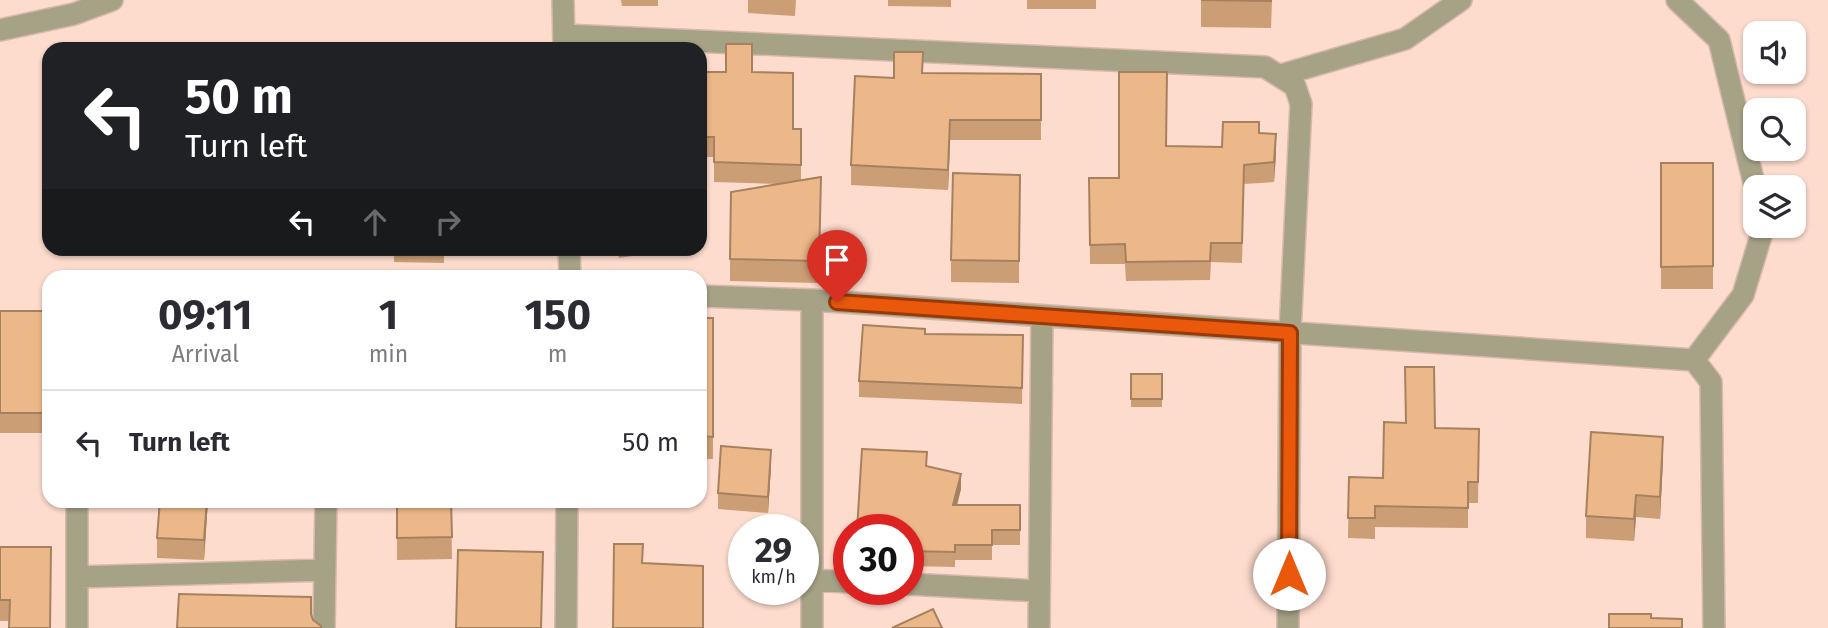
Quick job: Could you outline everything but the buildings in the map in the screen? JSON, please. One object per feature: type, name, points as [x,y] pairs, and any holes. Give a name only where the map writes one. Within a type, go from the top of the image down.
[{"type":"street","points":[[0,30],[74,13],[112,0]]},
{"type":"street","points":[[563,0],[564,42]]},
{"type":"street","points":[[1281,75],[1405,39],[1461,0]]},
{"type":"street","points":[[1677,0],[1719,40],[1752,175]]},
{"type":"street","points":[[707,47],[1265,67],[1295,86],[1301,104],[1290,333],[1288,628]]},
{"type":"street","points":[[1694,360],[1743,295],[1761,238]]},
{"type":"street","points":[[707,296],[812,300],[1694,360],[1711,382],[1714,628]]},
{"type":"street","points":[[812,300],[812,514]]},
{"type":"street","points":[[1039,628],[1042,316]]},
{"type":"street","points":[[77,508],[77,628]]},
{"type":"street","points":[[324,628],[326,508]]},
{"type":"street","points":[[566,628],[567,508]]},
{"type":"street","points":[[77,577],[325,570]]},
{"type":"street","points":[[924,585],[1039,591]]},
{"type":"street","points":[[812,605],[812,628]]},
{"type":"route","points":[[837,302],[1290,333],[1289,574]]}]
